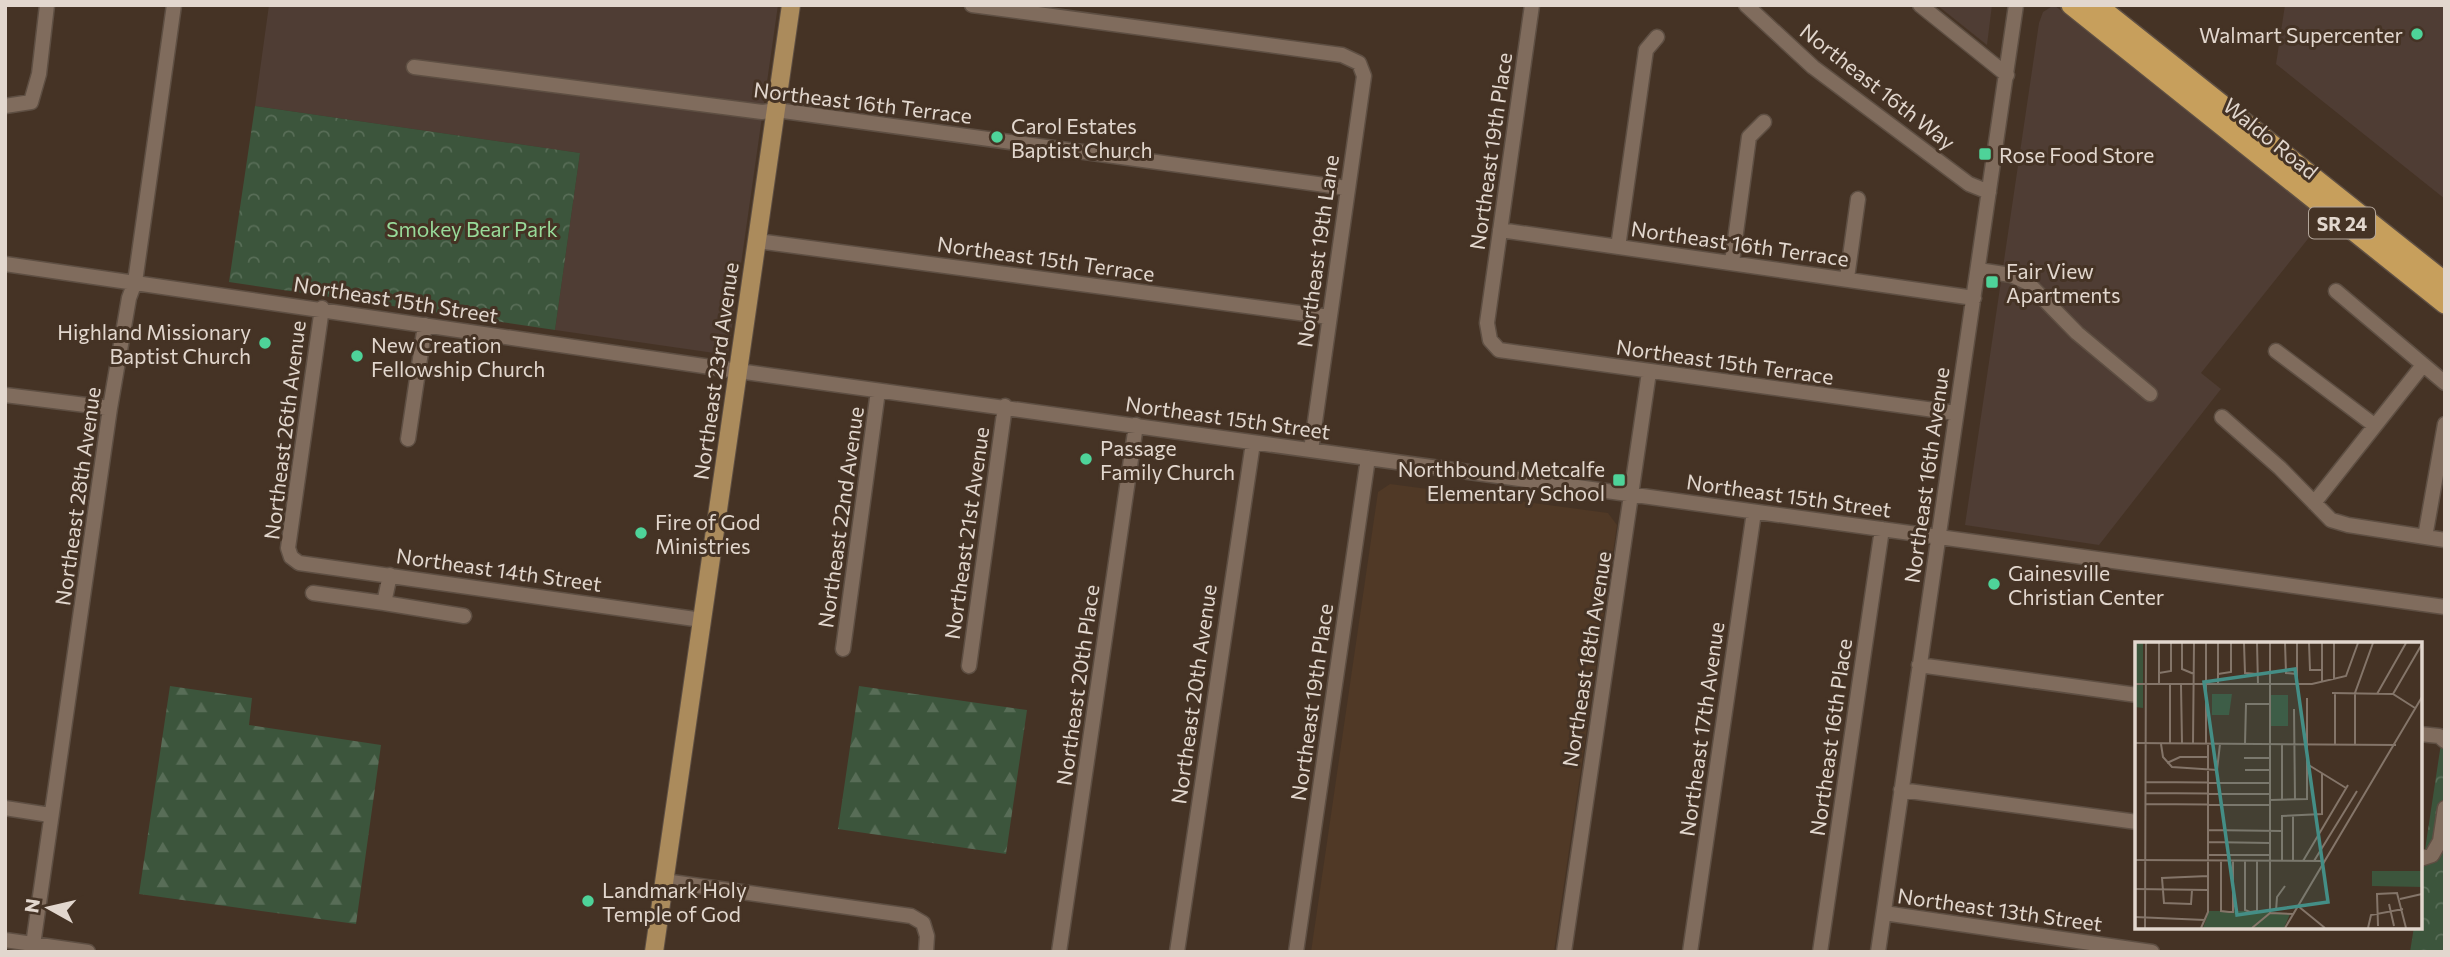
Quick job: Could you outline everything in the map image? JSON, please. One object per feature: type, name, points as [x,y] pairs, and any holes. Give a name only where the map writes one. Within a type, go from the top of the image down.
[{"type":"highway","name":"Waldo Road","points":[[2071,5],[2445,304]]},
{"type":"highway","name":"Waldo Road","points":[[2097,5],[2437,271],[2445,282]]},
{"type":"main road","name":"Northeast 23rd Avenue","points":[[654,952],[791,5]]},
{"type":"street","points":[[5,106],[32,102],[47,5]]},
{"type":"street","name":"Northeast 28th Avenue","points":[[33,948],[110,408],[129,298],[135,282],[174,5]]},
{"type":"street","points":[[972,5],[1002,7]]},
{"type":"street","name":"Northeast 19th Place","points":[[1492,343],[1487,323],[1532,5]]},
{"type":"street","name":"Northeast 16th Way","points":[[1746,5],[1813,67],[1969,184],[1989,192]]},
{"type":"street","points":[[1920,5],[2007,75]]},
{"type":"street","name":"Northeast 16th Avenue","points":[[1878,952],[2017,5]]},
{"type":"street","name":"Northeast 19th Lane","points":[[1002,7],[1200,38],[1342,55],[1356,61],[1364,76],[1311,450]]},
{"type":"street","points":[[1618,247],[1646,50],[1657,37]]},
{"type":"street","name":"Northeast 16th Terrace","points":[[414,67],[743,109],[776,110],[1347,188]]},
{"type":"street","points":[[1732,262],[1749,137],[1764,122]]},
{"type":"street","points":[[1847,278],[1858,199]]},
{"type":"street","name":"Northeast 16th Terrace","points":[[1500,230],[1974,298]]},
{"type":"street","name":"Northeast 15th Terrace","points":[[757,241],[1329,317]]},
{"type":"street","name":"Northeast 15th Street","points":[[5,264],[878,391],[1005,406],[1253,443],[2445,607]]},
{"type":"street","points":[[1978,270],[2011,275],[2028,283],[2077,332],[2150,394]]},
{"type":"street","points":[[2336,291],[2445,383]]},
{"type":"street","name":"Northeast 26th Avenue","points":[[291,557],[288,548],[322,308]]},
{"type":"street","points":[[408,439],[425,325]]},
{"type":"street","name":"Northeast 15th Terrace","points":[[1492,343],[1499,350],[1514,354],[1956,413]]},
{"type":"street","points":[[2276,351],[2374,425]]},
{"type":"street","points":[[2314,503],[2423,365]]},
{"type":"street","name":"Northeast 18th Avenue","points":[[1564,952],[1649,372]]},
{"type":"street","name":"Northeast 22nd Avenue","points":[[843,649],[878,391]]},
{"type":"street","points":[[5,395],[110,408]]},
{"type":"street","name":"Northeast 21st Avenue","points":[[969,666],[1005,406]]},
{"type":"street","points":[[2222,417],[2280,468],[2331,520],[2348,526],[2445,540]]},
{"type":"street","points":[[2425,537],[2445,424]]},
{"type":"street","name":"Northeast 20th Place","points":[[1059,952],[1136,425]]},
{"type":"street","name":"Northeast 20th Avenue","points":[[1177,952],[1253,443]]},
{"type":"street","name":"Northeast 19th Place","points":[[1296,952],[1368,458]]},
{"type":"street","name":"Northeast 17th Avenue","points":[[1690,952],[1754,512]]},
{"type":"street","name":"Northeast 16th Place","points":[[1820,952],[1882,529]]},
{"type":"street","name":"Northeast 14th Street","points":[[291,557],[299,563],[702,620]]},
{"type":"street","points":[[384,603],[390,575]]},
{"type":"street","points":[[313,593],[464,616]]},
{"type":"street","points":[[1919,665],[2135,695]]},
{"type":"street","points":[[2422,734],[2439,736],[2445,741]]},
{"type":"street","points":[[1901,790],[2135,822]]},
{"type":"street","points":[[5,808],[50,815]]},
{"type":"street","points":[[2423,859],[2432,855],[2440,841],[2445,808]]},
{"type":"street","points":[[664,881],[911,916],[920,922],[927,936],[926,952]]},
{"type":"street","name":"Northeast 13th Street","points":[[1884,913],[2152,952]]},
{"type":"street","points":[[5,940],[33,948],[88,952]]},
{"type":"shaded area","points":[[269,5],[778,5],[728,355],[555,330],[580,153],[255,106]]},
{"type":"shaded area","points":[[1937,5],[1992,5],[1987,45]]},
{"type":"shaded area","points":[[2054,5],[2323,220],[2201,373],[2221,389],[2099,545],[1965,525],[2039,23],[2043,12]]},
{"type":"shaded area","points":[[2285,5],[2445,5],[2445,199],[2276,64]]},
{"type":"shaded area","points":[[1390,484],[1608,513],[1617,525],[1554,952],[1311,952],[1378,492]]},
{"type":"green space","name":"Smokey Bear Park","points":[[255,106],[580,153],[555,330],[229,282]]},
{"type":"green space","points":[[170,686],[252,698],[249,725],[381,745],[356,924],[139,894]]},
{"type":"green space","points":[[859,686],[1027,710],[1006,854],[838,829]]},
{"type":"green space","points":[[2445,717],[2445,952],[2410,952],[2414,929],[2422,929],[2422,870]]},
{"type":"place","name":"Walmart Supercenter","points":[[2417,34]]},
{"type":"place","name":"Carol Estates Baptist Church","points":[[997,137]]},
{"type":"place","name":"Rose Food Store","points":[[1985,154]]},
{"type":"place","name":"Fair View Apartments","points":[[1992,282]]},
{"type":"place","name":"Highland Missionary Baptist Church","points":[[265,343]]},
{"type":"place","name":"New Creation Fellowship Church","points":[[357,356]]},
{"type":"place","name":"Passage Family Church","points":[[1086,459]]},
{"type":"place","name":"Northbound Metcalfe Elementary School","points":[[1619,480]]},
{"type":"place","name":"Fire of God Ministries","points":[[641,533]]},
{"type":"place","name":"Gainesville Christian Center","points":[[1994,584]]},
{"type":"place","name":"Landmark Holy Temple of God","points":[[588,901]]}]
